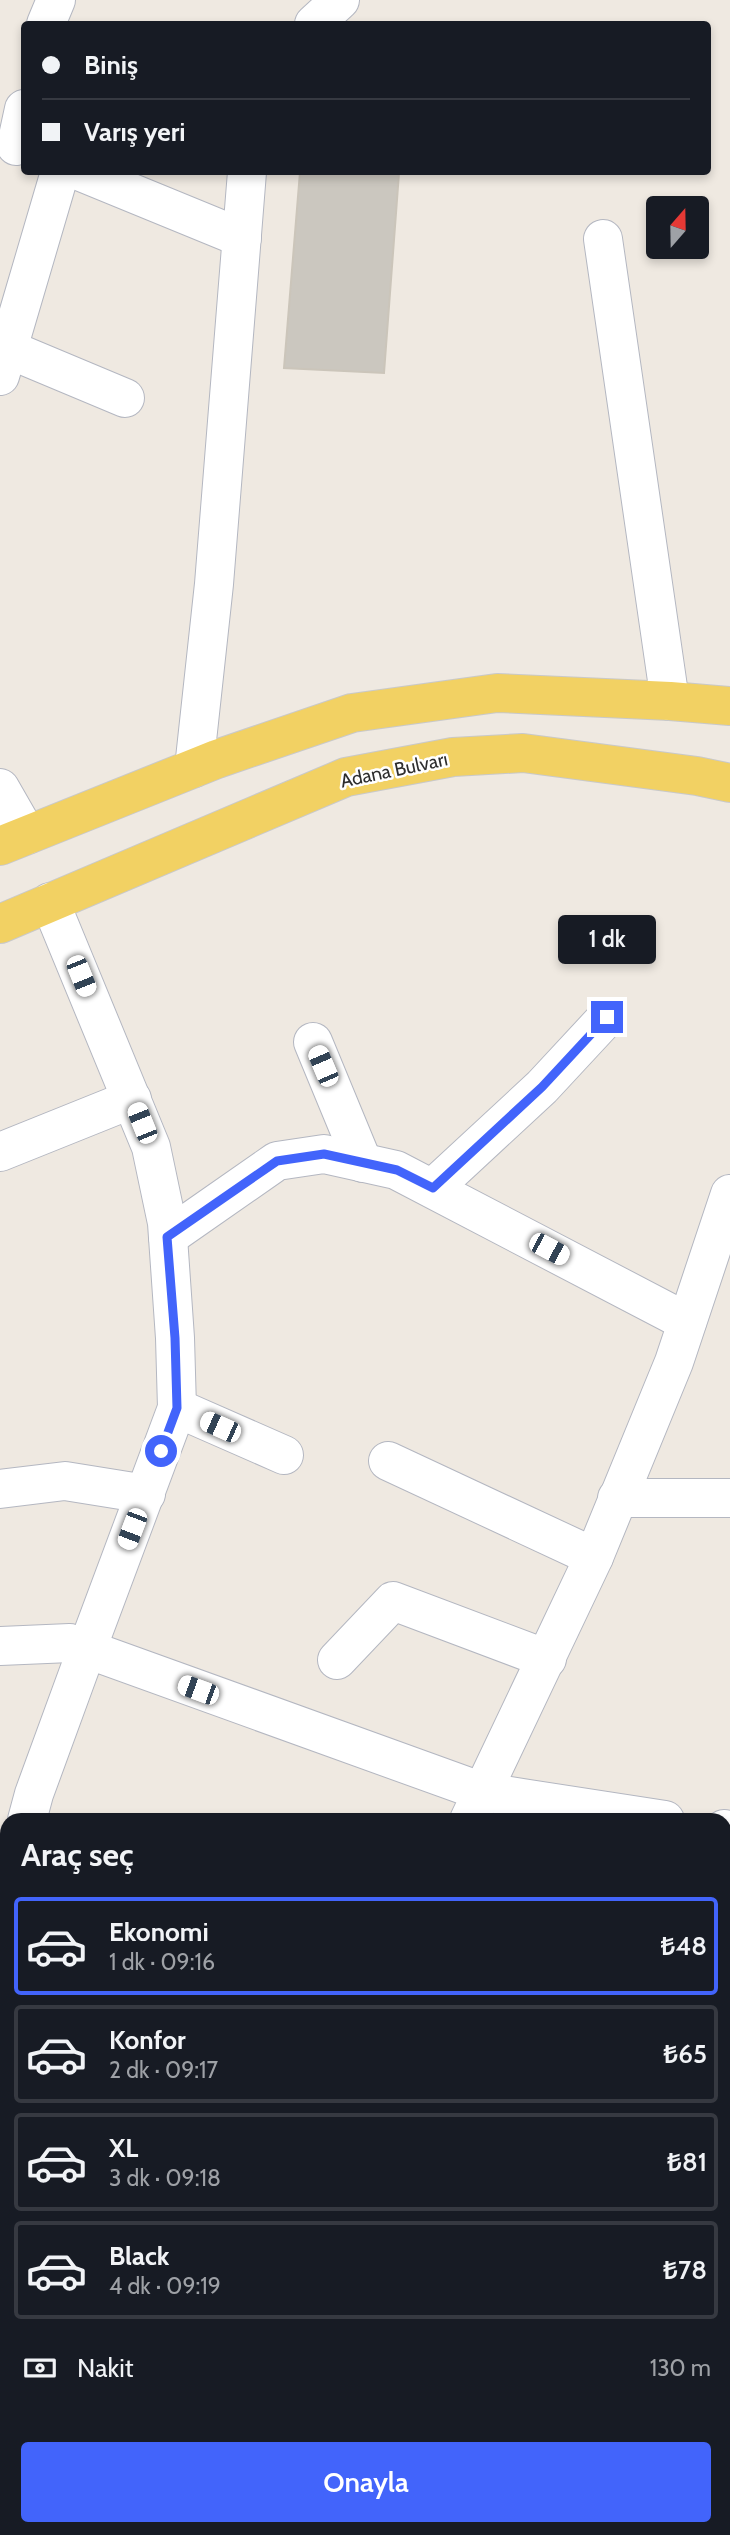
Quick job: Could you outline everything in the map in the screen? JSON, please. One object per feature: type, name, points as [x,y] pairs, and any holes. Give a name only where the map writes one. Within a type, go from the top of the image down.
[{"type":"main road","points":[[13,840],[194,768],[352,713],[496,693],[730,706]]},
{"type":"main road","name":"Adana Bulvarı","points":[[0,924],[346,777],[453,757],[523,753],[697,776],[730,783]]},
{"type":"street","points":[[47,21],[56,0]]},
{"type":"street","points":[[317,21],[340,0]]},
{"type":"street","points":[[14,146],[21,120]]},
{"type":"street","points":[[59,175],[9,311],[4,362],[125,398]]},
{"type":"street","points":[[88,175],[242,238]]},
{"type":"street","points":[[194,768],[214,584],[247,175]]},
{"type":"street","points":[[603,239],[670,701]]},
{"type":"street","points":[[0,788],[13,840]]},
{"type":"street","points":[[34,1813],[86,1649],[177,1408],[167,1237],[151,1147],[50,902]]},
{"type":"street","points":[[433,1188],[542,1087],[607,1017]]},
{"type":"street","points":[[313,1042],[363,1163]]},
{"type":"street","points":[[0,1152],[132,1099]]},
{"type":"street","points":[[167,1237],[277,1161],[324,1154],[397,1170],[687,1322]]},
{"type":"street","points":[[476,1806],[594,1557],[674,1362],[730,1194]]},
{"type":"street","points":[[177,1408],[284,1455]]},
{"type":"street","points":[[388,1461],[594,1557]]},
{"type":"street","points":[[0,1489],[65,1481],[146,1494]]},
{"type":"street","points":[[617,1498],[730,1498]]},
{"type":"street","points":[[337,1660],[393,1601],[547,1659]]},
{"type":"street","points":[[0,1646],[70,1643],[476,1806],[570,1813]]},
{"type":"building","points":[[300,175],[399,175],[384,373],[284,368]]},
{"type":"route","points":[[161,1451],[177,1408],[167,1237],[277,1161],[324,1154],[397,1170],[433,1188],[542,1087],[607,1017]]}]
